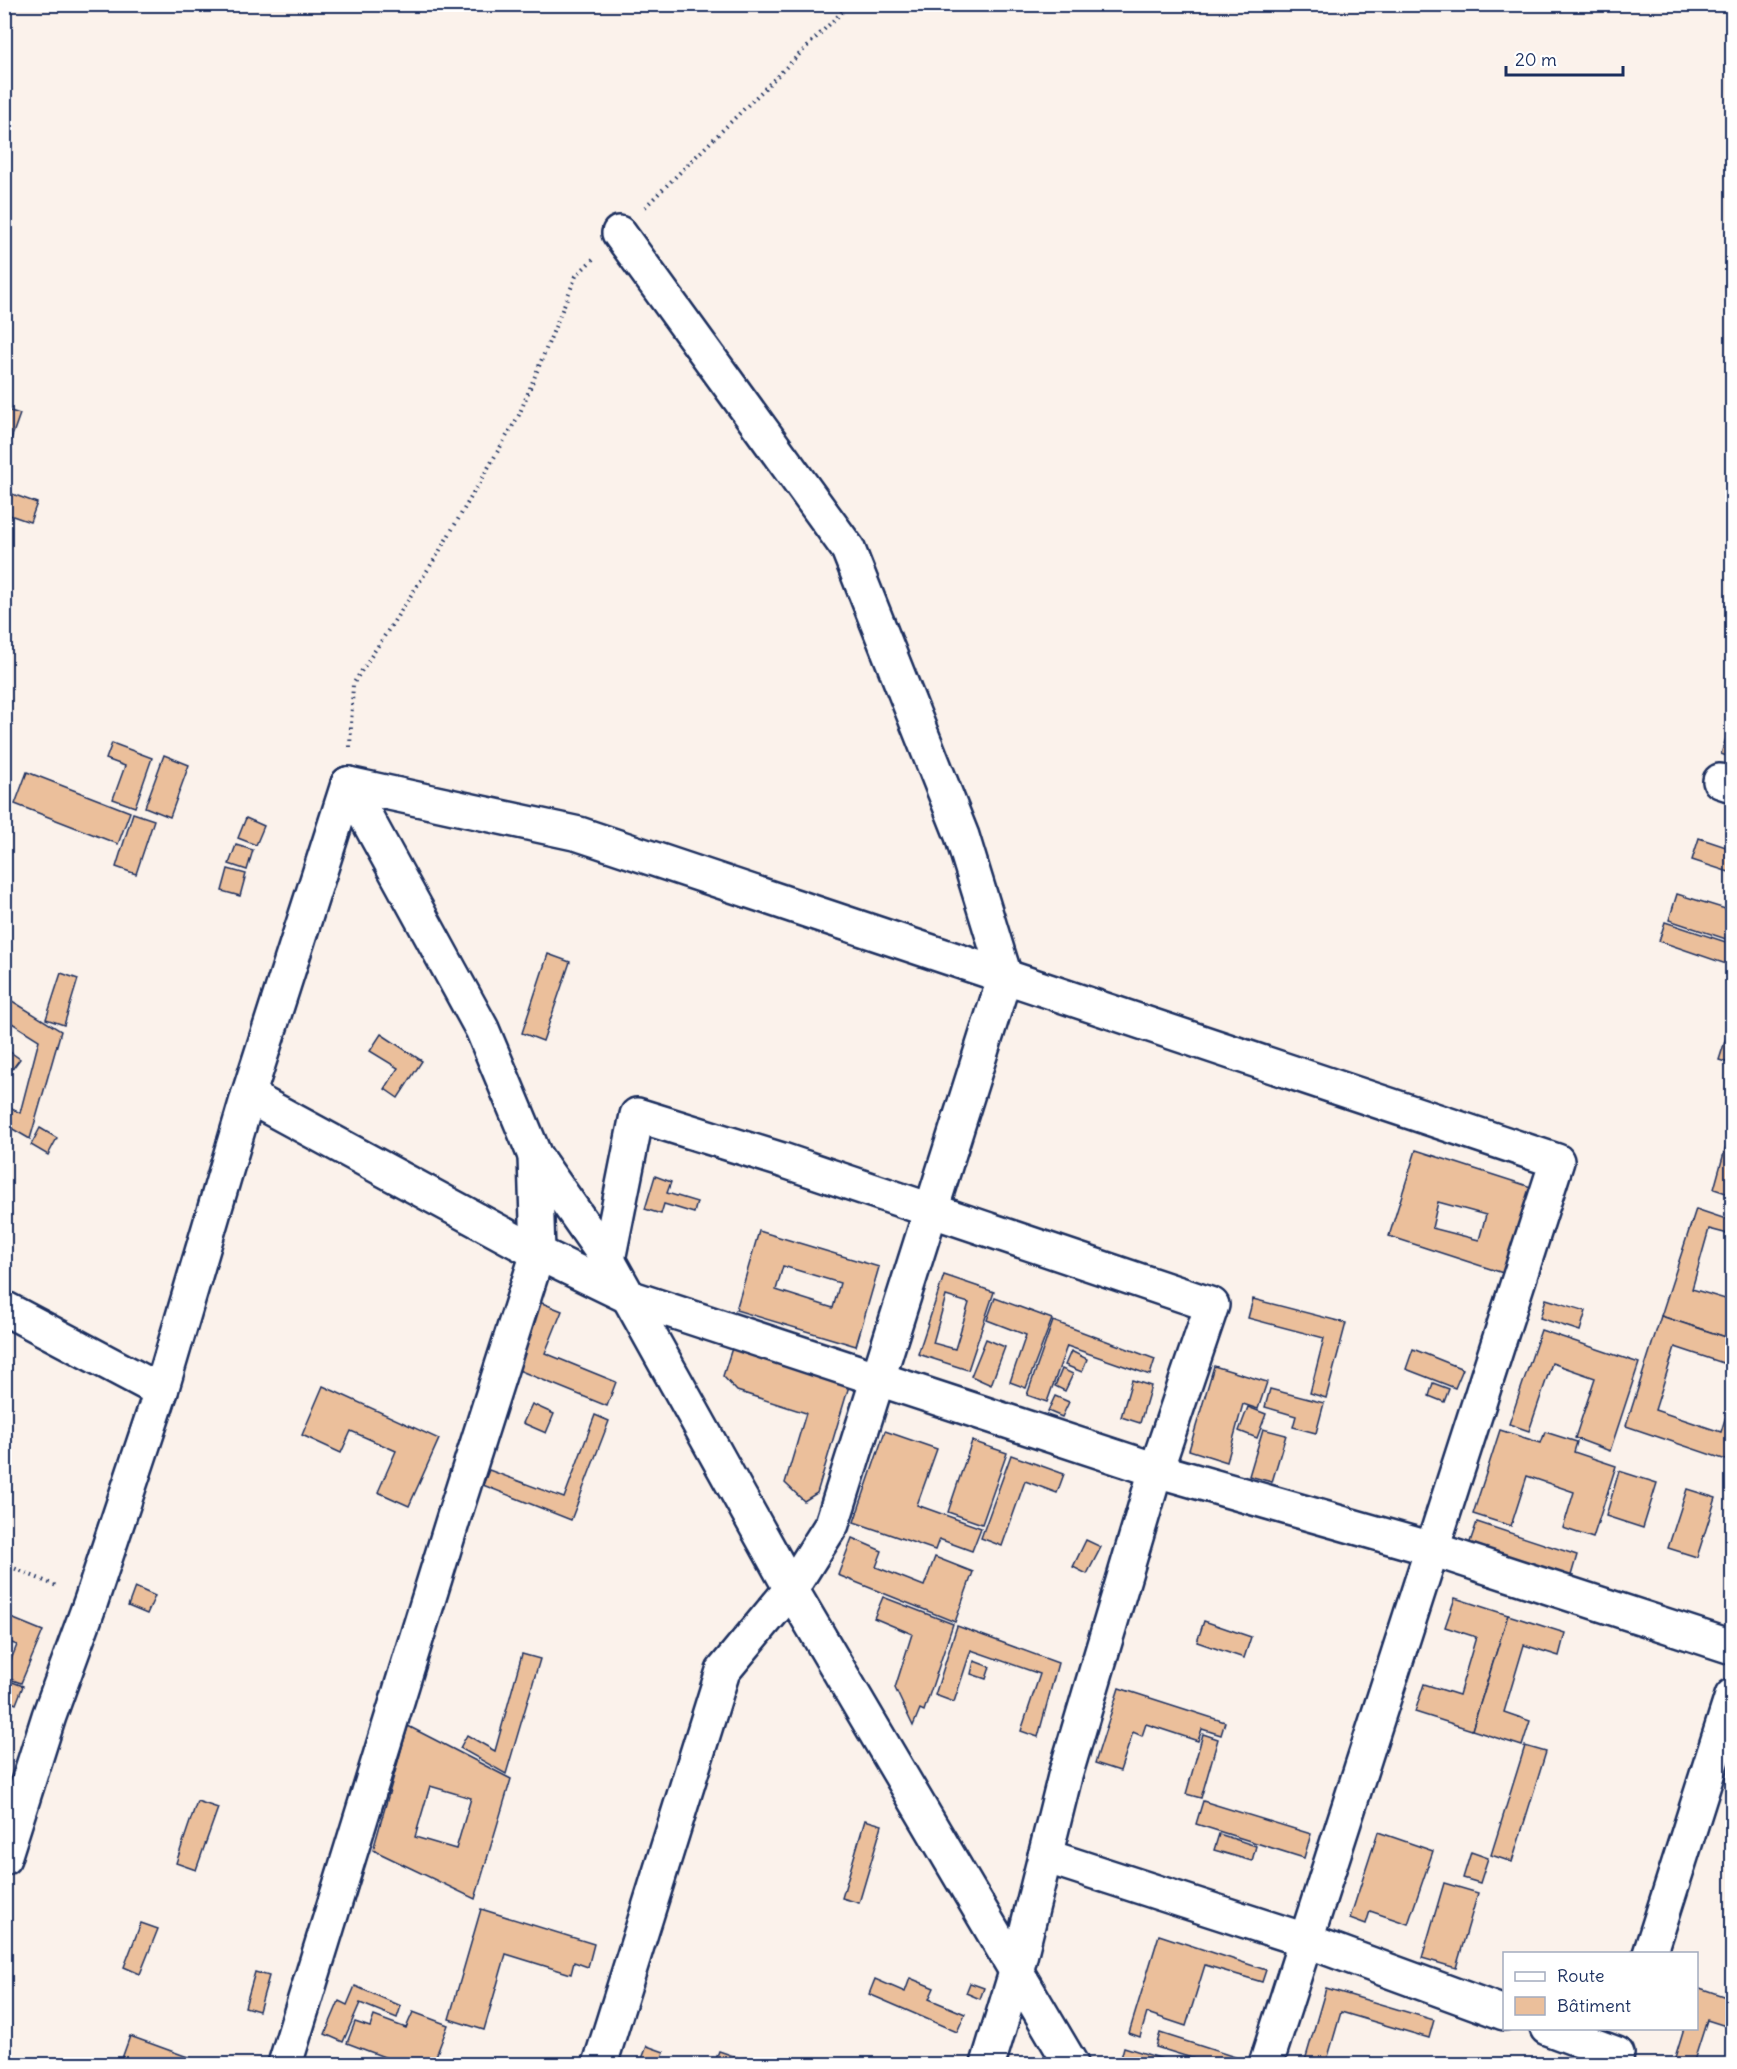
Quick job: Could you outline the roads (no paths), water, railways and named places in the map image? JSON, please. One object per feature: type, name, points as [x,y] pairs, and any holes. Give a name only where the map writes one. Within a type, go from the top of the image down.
[{"type":"street","points":[[600,2064],[723,1671],[791,1589],[832,1524],[1005,976],[962,836],[848,549],[620,232]]},
{"type":"street","points":[[348,784],[579,834],[1557,1161],[1266,2064]]},
{"type":"street","points":[[4,1858],[49,1716],[92,1601],[162,1391],[248,1096],[348,784]]},
{"type":"street","points":[[348,784],[482,1029],[535,1156],[608,1260],[791,1589],[1071,2064]]},
{"type":"street","points":[[248,1096],[538,1253],[629,1297],[1156,1470],[1432,1549],[1732,1647]]},
{"type":"street","points":[[608,1260],[637,1115],[782,1160],[1212,1305],[1156,1470],[1065,1776],[1017,1969],[988,2064]]},
{"type":"street","points":[[285,2064],[538,1253],[535,1156]]},
{"type":"street","points":[[4,1308],[162,1391]]},
{"type":"street","points":[[1650,1952],[1732,1696]]},
{"type":"street","points":[[1045,1856],[1305,1940],[1503,2013]]},
{"type":"street","points":[[1554,2030],[1619,2049]]}]
